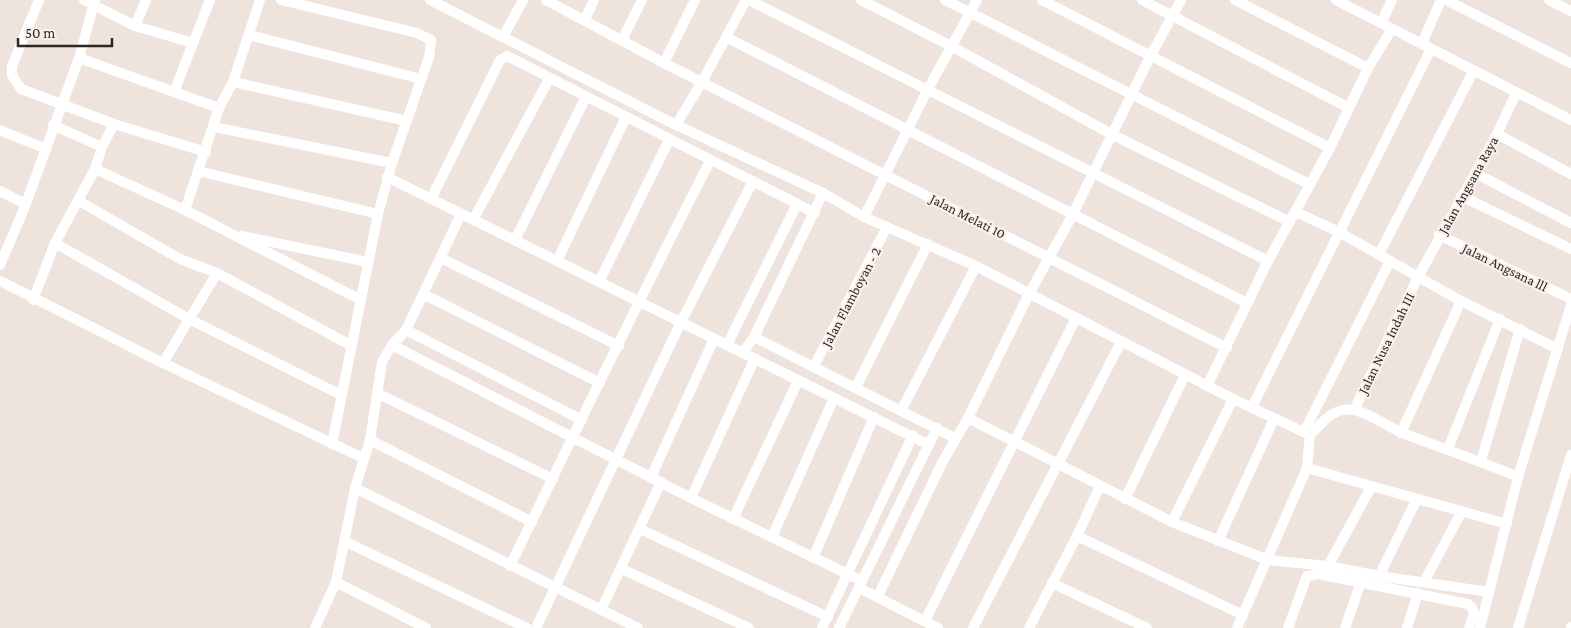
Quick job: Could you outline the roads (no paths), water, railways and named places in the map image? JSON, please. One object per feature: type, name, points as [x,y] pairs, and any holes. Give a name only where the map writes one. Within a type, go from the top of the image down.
[{"type":"street","points":[[39,0],[13,59],[12,75],[21,89],[114,124],[206,152]]},
{"type":"street","points":[[135,26],[146,0]]},
{"type":"street","points":[[174,92],[210,0]]},
{"type":"street","points":[[185,210],[206,152],[219,108],[233,82],[260,0]]},
{"type":"street","points":[[281,0],[416,33],[431,40],[429,57],[387,177],[332,444]]},
{"type":"street","points":[[430,0],[676,124],[823,193],[864,216],[976,266],[1185,375],[1307,434]]},
{"type":"street","points":[[503,37],[523,0]]},
{"type":"street","name":"Jalan Melati 10","points":[[547,0],[664,63],[1227,348]]},
{"type":"street","points":[[585,19],[594,0]]},
{"type":"street","points":[[622,40],[642,0]]},
{"type":"street","points":[[664,63],[695,0]]},
{"type":"street","points":[[676,124],[748,0],[1268,261]]},
{"type":"street","points":[[861,0],[952,46],[1114,135],[1290,222]]},
{"type":"street","points":[[945,0],[1309,184]]},
{"type":"street","points":[[864,216],[928,89],[977,0]]},
{"type":"street","points":[[1042,0],[1330,148]]},
{"type":"street","points":[[1142,0],[1349,108]]},
{"type":"street","points":[[878,596],[935,477],[955,438],[968,418],[1029,294],[1050,258],[1114,135],[1151,55],[1182,0]]},
{"type":"street","points":[[1235,0],[1368,68]]},
{"type":"street","points":[[1339,0],[1571,120]]},
{"type":"street","points":[[1381,23],[1392,0]]},
{"type":"street","points":[[1422,43],[1441,0]]},
{"type":"street","points":[[1446,0],[1571,63]]},
{"type":"street","points":[[1549,0],[1571,11]]},
{"type":"street","points":[[0,265],[4,246],[25,204],[79,58],[91,1],[135,26],[193,43]]},
{"type":"street","points":[[1207,386],[1268,261],[1330,148],[1368,68],[1392,29]]},
{"type":"street","points":[[248,35],[421,78]]},
{"type":"street","points":[[726,37],[1072,216],[1247,303]]},
{"type":"street","points":[[1252,407],[1432,49]]},
{"type":"street","points":[[431,199],[503,57],[512,58],[710,161],[815,213]]},
{"type":"street","points":[[79,58],[219,108]]},
{"type":"street","points":[[1378,254],[1474,70]]},
{"type":"street","points":[[473,220],[549,78]]},
{"type":"street","points":[[233,82],[407,121]]},
{"type":"street","name":"Jalan Angsana Raya","points":[[1418,277],[1461,196],[1497,134],[1516,93]]},
{"type":"street","points":[[515,240],[586,97]]},
{"type":"street","points":[[557,261],[626,117]]},
{"type":"street","points":[[33,300],[55,243],[96,170],[102,147],[114,124]]},
{"type":"street","points":[[53,125],[102,147]]},
{"type":"street","points":[[214,127],[392,163]]},
{"type":"street","points":[[0,130],[46,150]]},
{"type":"street","points":[[1497,134],[1571,174]]},
{"type":"street","points":[[599,282],[669,140]]},
{"type":"street","points":[[510,566],[574,438],[638,301],[710,161]]},
{"type":"street","points":[[96,170],[185,210],[361,300]]},
{"type":"street","points":[[198,170],[378,214]]},
{"type":"street","points":[[1474,173],[1571,223]]},
{"type":"street","points":[[387,177],[929,445]]},
{"type":"street","points":[[536,628],[681,322],[753,181]]},
{"type":"street","points":[[0,191],[25,204]]},
{"type":"street","points":[[743,352],[754,337],[823,193]]},
{"type":"street","points":[[1461,196],[1571,249]]},
{"type":"street","points":[[79,201],[180,259],[217,273],[352,346]]},
{"type":"street","points":[[727,344],[797,204]]},
{"type":"street","points":[[1296,212],[1339,232],[1461,301],[1558,349]]},
{"type":"street","points":[[315,628],[336,582],[355,488],[370,440],[382,362],[392,344],[406,330],[461,214]]},
{"type":"street","name":"Jalan Flamboyan - 2","points":[[814,366],[887,227]]},
{"type":"street","points":[[229,233],[368,262]]},
{"type":"street","name":"Jalan Angsana lll","points":[[1439,236],[1571,299]]},
{"type":"street","points":[[55,243],[189,319],[341,395]]},
{"type":"street","points":[[856,387],[928,244]]},
{"type":"street","points":[[440,258],[618,346]]},
{"type":"street","points":[[1237,628],[1307,468],[1307,434],[1390,261]]},
{"type":"street","points":[[902,409],[976,266]]},
{"type":"street","points":[[163,364],[217,273]]},
{"type":"street","name":"Jalan Nusa Indah III","points":[[1354,410],[1418,277]]},
{"type":"street","points":[[0,282],[163,364],[363,458]]},
{"type":"street","points":[[423,294],[600,383]]},
{"type":"street","points":[[1402,433],[1461,301]]},
{"type":"street","points":[[1480,628],[1508,524],[1518,477],[1571,305]]},
{"type":"street","points":[[925,621],[1076,318]]},
{"type":"street","points":[[1448,449],[1500,319]]},
{"type":"street","points":[[1481,461],[1520,329]]},
{"type":"street","points":[[406,330],[582,420]]},
{"type":"street","points":[[754,337],[902,409],[955,438]]},
{"type":"street","points":[[651,477],[714,339]]},
{"type":"street","points":[[973,628],[1056,463],[1121,342]]},
{"type":"street","points":[[392,344],[691,498],[847,575],[878,596],[938,628]]},
{"type":"street","points":[[691,498],[754,358]]},
{"type":"street","points":[[1125,499],[1185,375]]},
{"type":"street","points":[[733,519],[798,381]]},
{"type":"street","points":[[377,393],[553,479]]},
{"type":"street","points":[[772,538],[834,398]]},
{"type":"street","points":[[1172,522],[1233,399]]},
{"type":"street","points":[[1307,434],[1328,416],[1340,411],[1354,410],[1402,433],[1481,461],[1518,477]]},
{"type":"street","points":[[813,558],[874,417]]},
{"type":"street","points":[[968,418],[1013,443],[1172,522],[1268,560],[1328,566],[1379,576],[1489,592]]},
{"type":"street","points":[[1218,541],[1274,419]]},
{"type":"street","points":[[839,628],[937,428]]},
{"type":"street","points":[[822,628],[912,436]]},
{"type":"street","points":[[370,440],[532,522]]},
{"type":"street","points":[[1518,628],[1571,455]]},
{"type":"street","points":[[1307,468],[1508,524]]},
{"type":"street","points":[[917,469],[935,477]]},
{"type":"street","points":[[601,610],[622,569],[661,482]]},
{"type":"street","points":[[1032,627],[1100,486]]},
{"type":"street","points":[[1328,566],[1371,487]]},
{"type":"street","points":[[355,488],[638,628]]},
{"type":"street","points":[[1379,576],[1417,499]]},
{"type":"street","points":[[1424,582],[1462,512]]},
{"type":"street","points":[[640,529],[828,617]]},
{"type":"street","points":[[1077,536],[1243,615]]},
{"type":"street","points":[[344,541],[527,628]]},
{"type":"street","points":[[622,569],[749,628]]},
{"type":"street","points":[[1288,628],[1306,576],[1318,574],[1468,604],[1472,607],[1474,614],[1469,628]]},
{"type":"street","points":[[336,582],[426,628]]},
{"type":"street","points":[[1345,628],[1361,582]]},
{"type":"street","points":[[1052,583],[1147,628]]},
{"type":"street","points":[[1407,628],[1418,593]]}]
